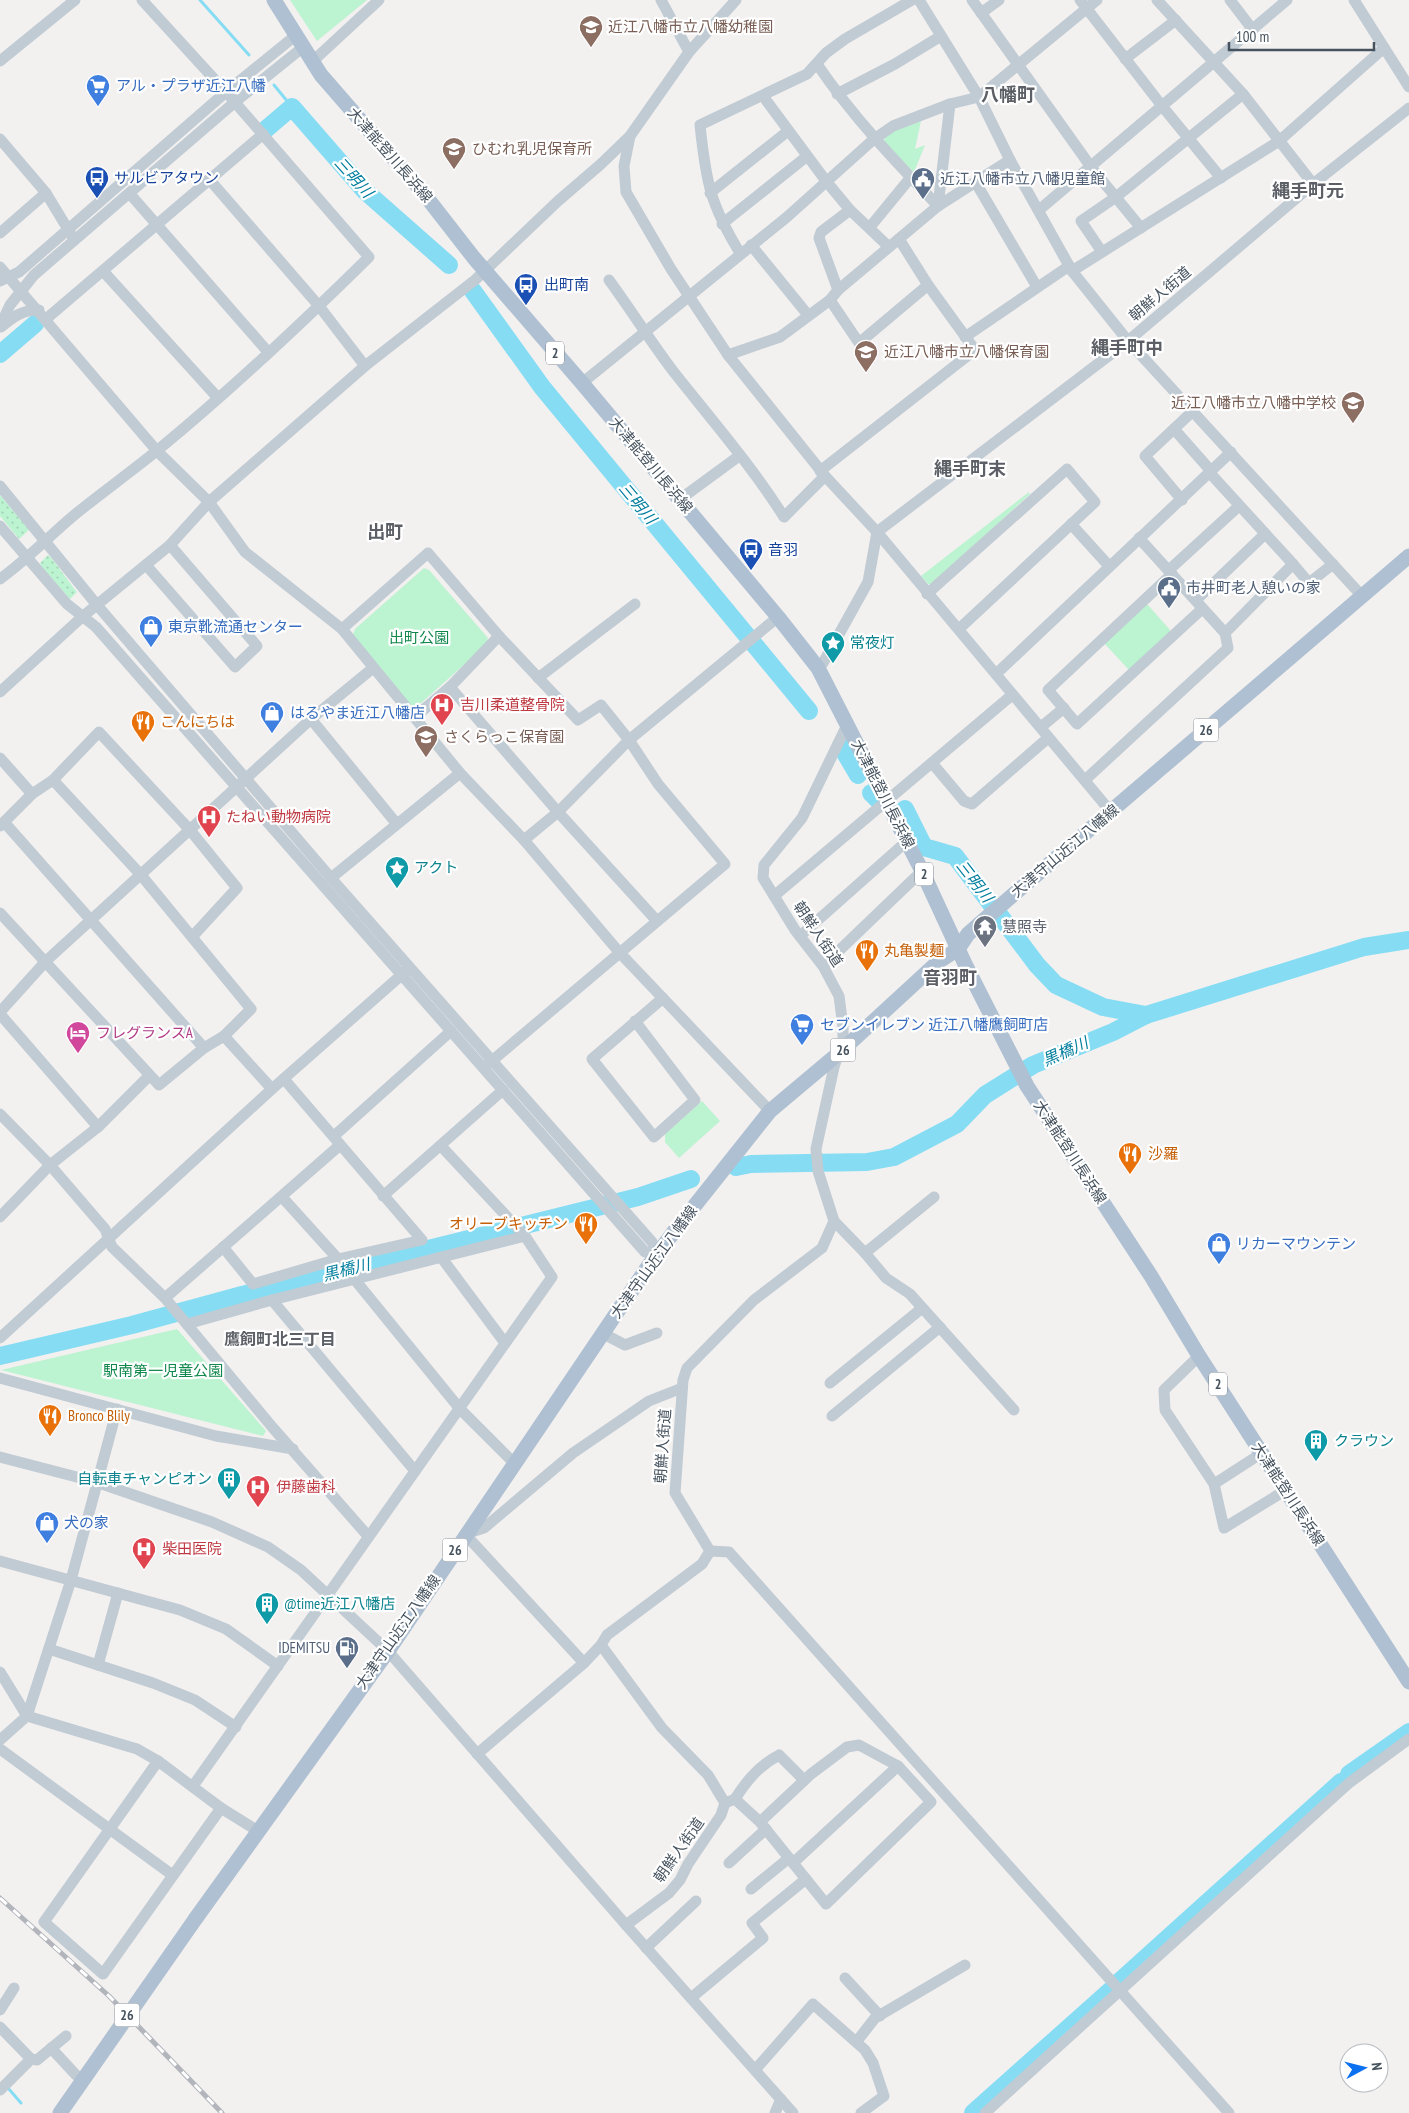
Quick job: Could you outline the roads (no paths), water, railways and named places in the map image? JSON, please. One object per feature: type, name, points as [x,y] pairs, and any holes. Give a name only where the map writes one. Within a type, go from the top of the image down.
[{"type":"main road","name":"大津能登川長浜線","points":[[274,0],[321,75],[421,190],[485,270],[582,382],[778,617],[818,668],[922,871],[958,949],[1027,1086],[1151,1276],[1199,1356],[1409,1682]]},
{"type":"main road","name":"大津守山近江八幡線","points":[[60,2113],[196,1918],[388,1650],[657,1254],[770,1111],[840,1052],[938,962],[958,949],[968,934],[997,908],[1409,556]]},
{"type":"street","points":[[3,54],[75,0]]},
{"type":"street","points":[[0,579],[28,559],[76,514],[157,451],[218,398],[319,306],[369,257],[226,92],[142,0]]},
{"type":"street","points":[[313,61],[379,0]]},
{"type":"street","points":[[661,0],[689,52]]},
{"type":"street","points":[[0,692],[82,617],[170,545],[209,502],[364,366],[485,270],[630,136],[689,52],[736,0]]},
{"type":"street","points":[[740,253],[722,224],[710,193],[706,178],[700,125],[808,74],[826,53],[845,39],[912,0]]},
{"type":"street","points":[[919,0],[979,97],[1010,160],[1071,268],[1128,341],[1362,596]]},
{"type":"street","points":[[972,0],[1019,63],[1091,167],[1141,228]]},
{"type":"street","points":[[981,13],[999,0]]},
{"type":"street","points":[[582,382],[787,216],[874,139],[893,126],[950,104],[979,97],[1083,4],[1097,0]]},
{"type":"street","points":[[1157,0],[1243,94],[1313,184]]},
{"type":"street","points":[[1230,0],[1253,30]]},
{"type":"street","points":[[1039,210],[1215,63],[1287,0]]},
{"type":"street","points":[[1354,0],[1409,87]]},
{"type":"street","points":[[1083,4],[1221,178]]},
{"type":"street","points":[[1125,59],[1176,20]]},
{"type":"street","points":[[837,94],[895,64],[941,36]]},
{"type":"street","points":[[5,279],[19,272],[69,230],[226,92],[299,42]]},
{"type":"street","points":[[0,327],[10,305],[34,275],[130,194],[299,42]]},
{"type":"street","points":[[965,337],[1036,287],[1102,252],[1279,141],[1384,48]]},
{"type":"street","points":[[817,64],[837,94],[874,139],[938,206]]},
{"type":"street","points":[[1102,252],[1081,221],[1116,197],[1243,94]]},
{"type":"street","points":[[763,96],[806,157],[850,210],[889,247]]},
{"type":"street","points":[[938,206],[950,104]]},
{"type":"street","name":"朝鮮人街道","points":[[877,532],[1128,341],[1313,184],[1409,108]]},
{"type":"street","points":[[710,193],[788,131]]},
{"type":"street","points":[[42,315],[103,271],[262,134]]},
{"type":"street","points":[[630,136],[624,166],[626,192],[636,212],[728,355],[822,473],[877,532],[1111,812]]},
{"type":"street","points":[[0,139],[46,193],[76,241]]},
{"type":"street","points":[[722,224],[806,157]]},
{"type":"street","points":[[728,355],[780,337],[808,314],[830,300],[838,290],[938,206],[1010,160]]},
{"type":"street","points":[[870,227],[910,178]]},
{"type":"street","points":[[209,180],[319,306],[364,366]]},
{"type":"street","points":[[976,183],[1036,287]]},
{"type":"street","points":[[0,233],[46,193]]},
{"type":"street","points":[[130,194],[268,352]]},
{"type":"street","points":[[838,290],[819,238],[821,232],[850,210]]},
{"type":"street","points":[[609,280],[672,368],[724,432],[739,456],[766,488],[784,517],[822,473],[975,350],[928,285],[900,239]]},
{"type":"street","points":[[751,245],[808,314]]},
{"type":"street","points":[[0,267],[5,279],[22,290],[157,451],[209,502],[245,552],[342,629],[460,773],[524,840],[619,952],[770,1111]]},
{"type":"street","points":[[103,271],[218,398]]},
{"type":"street","points":[[830,300],[859,343],[928,285]]},
{"type":"street","points":[[0,327],[17,314],[28,310],[42,315]]},
{"type":"street","points":[[1182,500],[1145,456],[1193,411]]},
{"type":"street","points":[[1174,429],[1239,506],[1309,583],[1333,564]]},
{"type":"street","points":[[996,674],[1231,452]]},
{"type":"street","points":[[680,500],[739,456]]},
{"type":"street","points":[[927,594],[1067,469],[1095,502],[959,629]]},
{"type":"street","points":[[0,486],[47,541],[97,605],[331,878],[411,967],[488,1064],[600,1191],[613,1216],[645,1252],[657,1254]]},
{"type":"street","points":[[1239,506],[1048,690],[1078,724],[1199,605],[1265,534]]},
{"type":"street","points":[[1071,524],[1109,566]]},
{"type":"street","points":[[0,526],[67,604],[96,627],[451,1031],[488,1064],[503,1090],[600,1191],[626,1212],[652,1242],[657,1254]]},
{"type":"street","points":[[818,668],[823,663],[868,582],[877,532]]},
{"type":"street","points":[[1084,780],[1228,648],[1225,633],[1140,538]]},
{"type":"street","points":[[146,565],[235,667],[257,646],[170,545]]},
{"type":"street","points":[[342,629],[428,553],[499,636],[578,720],[601,706],[629,740],[658,784],[725,864],[488,1064]]},
{"type":"street","points":[[1225,633],[1293,564]]},
{"type":"street","points":[[538,678],[635,604]]},
{"type":"street","points":[[524,840],[558,812],[629,740],[778,617]]},
{"type":"street","points":[[415,717],[450,687],[499,636]]},
{"type":"street","points":[[98,1127],[0,1013],[46,961],[311,719],[373,668]]},
{"type":"street","points":[[450,687],[558,812],[657,921]]},
{"type":"street","points":[[774,896],[1012,695]]},
{"type":"street","points":[[1041,727],[1064,708]]},
{"type":"street","points":[[311,719],[396,823]]},
{"type":"street","name":"朝鮮人街道","points":[[710,1551],[675,1493],[682,1388],[687,1368],[754,1300],[822,1248],[834,1221],[818,1171],[816,1149],[830,1082],[840,1052],[844,1027],[839,996],[823,966],[800,936],[762,878],[764,865],[802,818],[838,741],[848,724]]},
{"type":"street","points":[[192,936],[237,888],[190,830],[99,732],[53,780],[32,794],[2,824],[92,920],[204,1048]]},
{"type":"street","points":[[932,763],[964,802],[972,804],[1048,738]]},
{"type":"street","points":[[0,758],[32,794]]},
{"type":"street","points":[[331,878],[396,823],[460,773]]},
{"type":"street","points":[[0,912],[159,1085],[204,1048],[224,1036],[251,1009],[141,875],[53,780]]},
{"type":"street","points":[[800,936],[907,842]]},
{"type":"street","points":[[823,966],[922,871]]},
{"type":"street","points":[[0,1338],[109,1236],[411,967]]},
{"type":"street","points":[[635,1021],[695,1100],[654,1137],[592,1058],[635,1021],[663,998]]},
{"type":"street","points":[[165,1298],[282,1197],[337,1140],[451,1031]]},
{"type":"street","points":[[224,1036],[272,1089]]},
{"type":"street","points":[[0,1217],[50,1165],[98,1127],[149,1076]]},
{"type":"street","points":[[223,1246],[253,1284],[338,1259],[422,1240],[284,1079]]},
{"type":"street","points":[[383,1196],[503,1090]]},
{"type":"street","points":[[0,1114],[50,1165],[109,1236],[112,1246],[165,1298],[368,1536]]},
{"type":"street","points":[[193,1786],[552,1277],[525,1236],[440,1146]]},
{"type":"street","points":[[282,1197],[338,1259],[460,1409],[514,1463]]},
{"type":"street","points":[[865,1253],[934,1197]]},
{"type":"street","points":[[834,1221],[886,1278],[910,1294],[921,1309],[940,1327],[1014,1410]]},
{"type":"street","points":[[186,1322],[525,1236]]},
{"type":"street","points":[[441,1257],[505,1343]]},
{"type":"street","points":[[272,1300],[415,1472]]},
{"type":"street","points":[[830,1383],[921,1309]]},
{"type":"street","points":[[832,1416],[940,1327]]},
{"type":"street","points":[[602,1333],[624,1345],[657,1332]]},
{"type":"street","points":[[1199,1356],[1164,1390],[1165,1410],[1214,1484],[1224,1528],[1286,1490]]},
{"type":"street","points":[[0,1378],[216,1436],[293,1450]]},
{"type":"street","points":[[584,1664],[465,1534],[484,1528],[573,1453],[649,1401],[682,1388]]},
{"type":"street","points":[[0,1740],[27,1716],[70,1580],[117,1409]]},
{"type":"street","points":[[1214,1484],[1262,1452]]},
{"type":"street","points":[[0,1457],[96,1482],[212,1522],[268,1547],[301,1570],[388,1650],[646,1948],[793,2113]]},
{"type":"street","points":[[477,1754],[584,1664],[601,1645],[607,1635],[702,1564],[710,1551],[729,1552],[1229,2113]]},
{"type":"street","points":[[0,1562],[180,1610],[226,1629],[278,1666]]},
{"type":"street","points":[[98,1665],[118,1593]]},
{"type":"street","points":[[601,1645],[662,1728],[708,1775],[730,1801],[763,1825],[826,1904],[931,1802],[898,1766],[860,1746],[846,1746],[804,1780],[763,1825],[729,1863]]},
{"type":"street","points":[[49,1649],[195,1700],[236,1727]]},
{"type":"street","points":[[0,1672],[27,1716],[137,1749],[158,1761],[221,1808],[258,1831]]},
{"type":"street","points":[[985,2113],[1349,1783],[1409,1739]]},
{"type":"street","points":[[0,1749],[172,1874]]},
{"type":"street","name":"朝鮮人街道","points":[[626,1925],[669,1893],[680,1880],[688,1864],[730,1801],[748,1778],[764,1764],[779,1755],[804,1780]]},
{"type":"street","points":[[158,1761],[44,1922],[103,1974],[172,1874],[221,1808]]},
{"type":"street","points":[[751,1889],[791,1861],[898,1766]]},
{"type":"street","points":[[691,1998],[763,1938],[752,1923],[806,1879]]},
{"type":"street","points":[[646,1948],[696,1902]]},
{"type":"street","points":[[857,2041],[880,2016],[965,1965]]},
{"type":"street","points":[[845,1978],[880,2016]]},
{"type":"street","points":[[0,2010],[14,1988]]},
{"type":"street","points":[[754,2070],[814,2004],[857,2041],[873,2063],[884,2096],[861,2113]]},
{"type":"street","points":[[0,2028],[31,2059],[37,2060],[66,2036]]},
{"type":"street","points":[[51,2048],[76,2074]]},
{"type":"street","points":[[0,2090],[31,2059]]},
{"type":"street","points":[[774,2113],[781,2099]]},
{"type":"waterway","points":[[200,0],[249,55]]},
{"type":"waterway","points":[[274,85],[292,107]]},
{"type":"waterway","name":"三明川","points":[[265,130],[292,107],[365,191],[449,265]]},
{"type":"waterway","name":"三明川","points":[[473,291],[542,387],[809,711]]},
{"type":"waterway","name":"三明川","points":[[0,354],[35,324]]},
{"type":"waterway","name":"三明川","points":[[841,746],[858,775]]},
{"type":"waterway","name":"三明川","points":[[871,793],[878,800]]},
{"type":"waterway","name":"三明川","points":[[905,809],[924,847],[955,856],[1037,965],[1056,985],[1103,1007],[1146,1015]]},
{"type":"waterway","name":"黒橋川","points":[[736,1167],[751,1164],[867,1162],[894,1157],[957,1124],[985,1095],[1033,1065],[1113,1032],[1146,1015],[1364,947],[1409,940]]},
{"type":"waterway","name":"黒橋川","points":[[0,1356],[132,1325],[242,1295],[638,1197],[691,1179]]},
{"type":"waterway","points":[[1349,1774],[1409,1732]]},
{"type":"waterway","points":[[1118,1983],[1341,1782]]},
{"type":"waterway","points":[[973,2113],[1111,1990]]},
{"type":"waterway","points":[[8,2088],[21,2103]]},
{"type":"railway","points":[[0,1898],[109,1996],[222,2113]]},
{"type":"place","name":"近江八幡市立八幡幼稚園","points":[[591,48]]},
{"type":"place","name":"アル・プラザ近江八幡","points":[[98,107]]},
{"type":"place","name":"ひむれ乳児保育所","points":[[454,170]]},
{"type":"place","name":"サルビアタウン","points":[[97,199]]},
{"type":"place","name":"近江八幡市立八幡児童館","points":[[923,200]]},
{"type":"place","name":"出町南","points":[[526,306]]},
{"type":"place","name":"近江八幡市立八幡保育園","points":[[866,373]]},
{"type":"place","name":"近江八幡市立八幡中学校","points":[[1353,424]]},
{"type":"place","name":"音羽","points":[[751,571]]},
{"type":"place","name":"市井町老人憩いの家","points":[[1169,609]]},
{"type":"place","name":"東京靴流通センター","points":[[151,648]]},
{"type":"place","name":"常夜灯","points":[[833,664]]},
{"type":"place","name":"吉川柔道整骨院","points":[[442,726]]},
{"type":"place","name":"はるやま近江八幡店","points":[[272,734]]},
{"type":"place","name":"こんにちは","points":[[143,743]]},
{"type":"place","name":"さくらっこ保育園","points":[[426,758]]},
{"type":"place","name":"たねい動物病院","points":[[209,838]]},
{"type":"place","name":"アクト","points":[[397,889]]},
{"type":"place","name":"慧照寺","points":[[985,948]]},
{"type":"place","name":"丸亀製麺","points":[[867,972]]},
{"type":"place","name":"セブンイレブン 近江八幡鷹飼町店","points":[[802,1046]]},
{"type":"place","name":"フレグランスA","points":[[78,1054]]},
{"type":"place","name":"沙羅","points":[[1130,1175]]},
{"type":"place","name":"オリーブキッチン","points":[[586,1245]]},
{"type":"place","name":"リカーマウンテン","points":[[1219,1265]]},
{"type":"place","name":"Bronco Blily","points":[[50,1437]]},
{"type":"place","name":"クラウン","points":[[1316,1462]]},
{"type":"place","name":"自転車チャンピオン","points":[[229,1500]]},
{"type":"place","name":"伊藤歯科","points":[[258,1508]]},
{"type":"place","name":"犬の家","points":[[47,1544]]},
{"type":"place","name":"柴田医院","points":[[144,1570]]},
{"type":"place","name":"@time近江八幡店","points":[[267,1625]]},
{"type":"place","name":"IDEMITSU","points":[[347,1669]]},
{"type":"district","name":"八幡町","points":[[1008,95]]},
{"type":"district","name":"縄手町元","points":[[1308,191]]},
{"type":"district","name":"縄手町中","points":[[1127,348]]},
{"type":"district","name":"縄手町末","points":[[970,469]]},
{"type":"district","name":"出町","points":[[385,532]]},
{"type":"district","name":"音羽町","points":[[950,978]]},
{"type":"district","name":"鷹飼町北三丁目","points":[[280,1339]]},
{"type":"park label","name":"出町公園","points":[[419,638]]},
{"type":"park label","name":"駅南第一児童公園","points":[[163,1371]]}]
